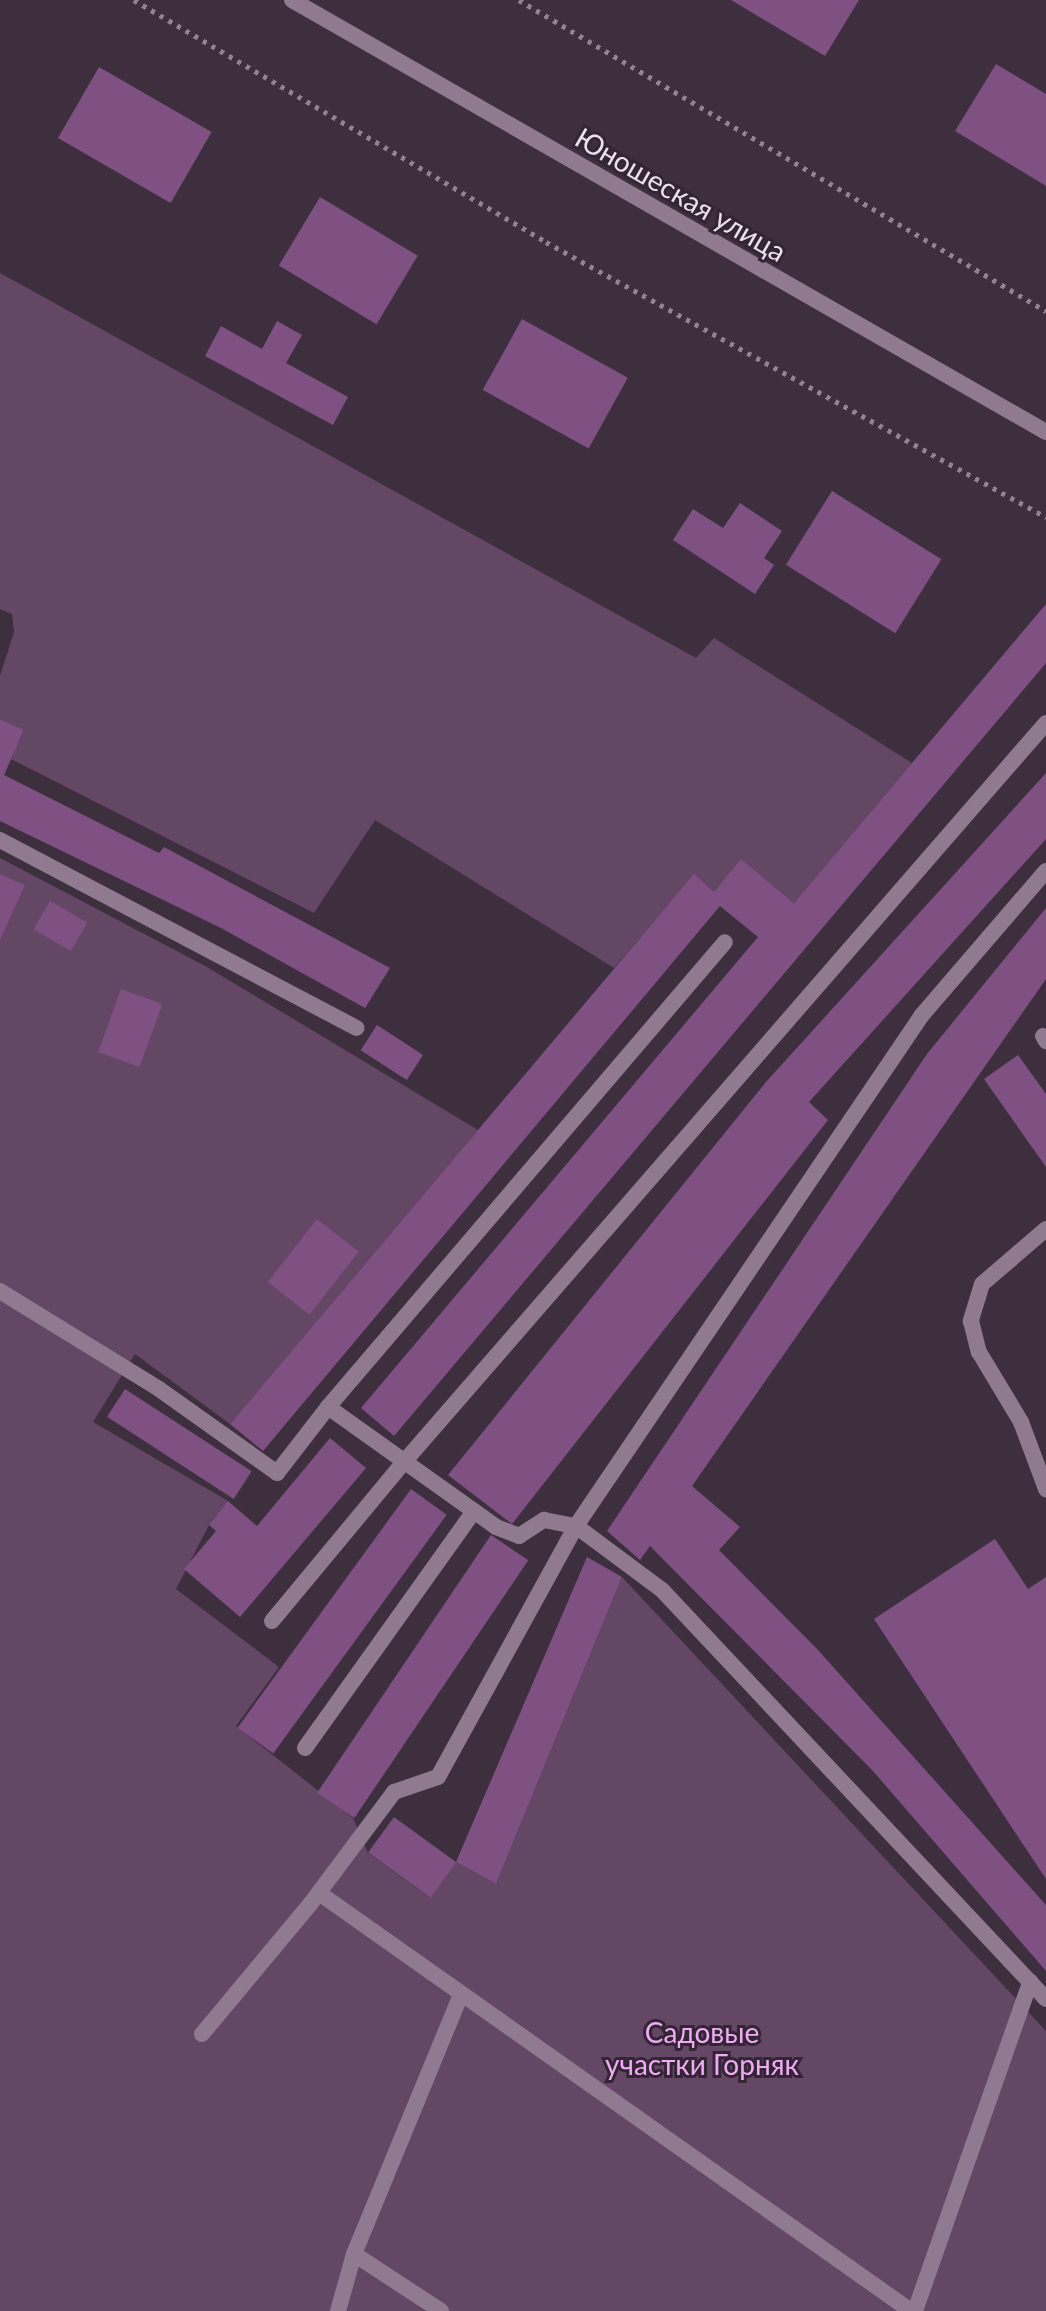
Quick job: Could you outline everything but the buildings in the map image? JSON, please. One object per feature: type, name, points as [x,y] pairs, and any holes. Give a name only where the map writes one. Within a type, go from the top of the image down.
[{"type":"street","name":"Юношеская улица","points":[[292,0],[1046,432]]},
{"type":"street","points":[[272,1621],[404,1462],[1046,723]]},
{"type":"street","points":[[0,840],[356,1028]]},
{"type":"street","points":[[202,2034],[319,1893],[394,1792],[438,1777],[576,1526],[922,1015],[1046,871]]},
{"type":"street","points":[[0,1291],[159,1389],[277,1473],[328,1407],[725,942]]},
{"type":"street","points":[[1046,1229],[982,1284],[971,1321],[979,1352],[1021,1422],[1046,1489]]},
{"type":"street","points":[[328,1407],[474,1511],[519,1536],[544,1520],[576,1526],[662,1590],[1046,1999]]},
{"type":"street","points":[[305,1748],[474,1511]]},
{"type":"street","points":[[319,1893],[913,2311],[1030,1982]]},
{"type":"street","points":[[338,2311],[354,2254],[461,1994]]},
{"type":"street","points":[[354,2254],[441,2311]]},
{"type":"path","points":[[134,0],[546,242],[1046,517]]},
{"type":"path","points":[[519,0],[1046,311]]},
{"type":"green space","points":[[0,273],[696,658],[714,638],[912,763],[794,903],[742,860],[714,892],[694,875],[614,968],[375,820],[314,913],[11,759],[24,730],[0,719],[0,676],[14,632],[12,614],[0,609]]},
{"type":"green space","name":"Садовые участки Горняк","points":[[0,858],[207,967],[478,1130],[230,1424],[135,1354],[93,1422],[228,1501],[209,1525],[176,1589],[279,1667],[236,1726],[353,1818],[368,1853],[429,1897],[456,1862],[496,1884],[622,1577],[1046,2031],[1046,2311],[0,2311]]}]
